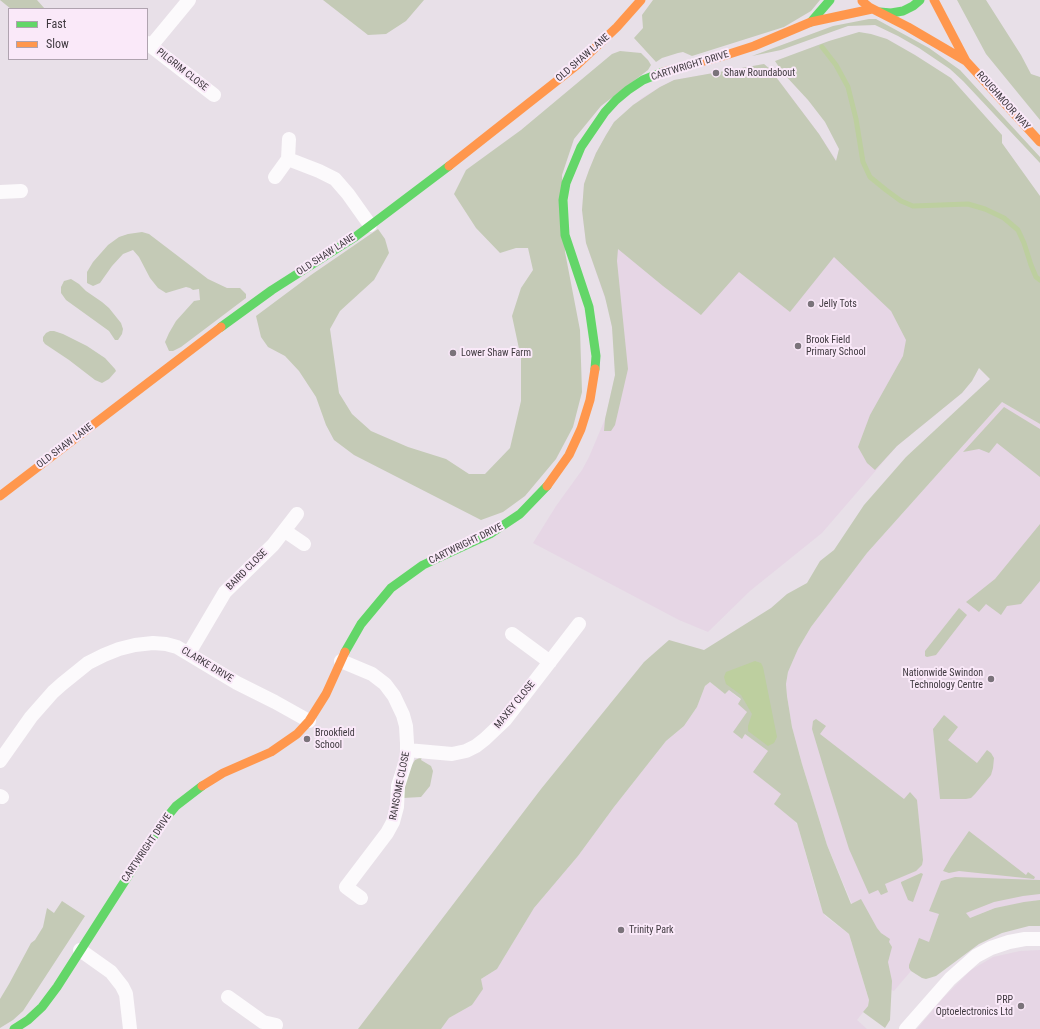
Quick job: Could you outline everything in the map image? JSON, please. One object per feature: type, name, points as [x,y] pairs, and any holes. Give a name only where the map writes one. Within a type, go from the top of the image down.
[{"type":"street","name":"PILGRIM CLOSE","points":[[189,0],[149,44],[214,95]]},
{"type":"street","name":"OLD SHAW LANE","points":[[0,496],[233,318],[272,290],[370,225],[463,156],[577,65],[617,27],[641,0]]},
{"type":"street","name":"CARTWRIGHT DRIVE","points":[[811,22],[830,0]]},
{"type":"street","name":"ROUGHMOOR WAY","points":[[860,0],[966,61]]},
{"type":"street","points":[[876,10],[891,13],[903,11],[913,6],[920,0]]},
{"type":"street","name":"ROUGHMOOR WAY","points":[[934,0],[966,61],[1040,142]]},
{"type":"street","name":"CARTWRIGHT DRIVE","points":[[14,1029],[28,1020],[42,1007],[162,823],[176,806],[206,782],[271,752],[297,734],[309,720],[326,694],[341,661],[361,624],[391,588],[423,566],[490,534],[520,514],[542,492],[569,455],[581,429],[590,400],[596,356],[589,307],[566,241],[563,200],[566,183],[581,147],[601,117],[616,100],[644,80],[675,68],[723,56],[754,46],[811,22],[876,10]]},
{"type":"street","points":[[275,177],[288,159],[289,139]]},
{"type":"street","points":[[288,159],[319,171],[335,180],[345,190],[370,225]]},
{"type":"street","points":[[0,192],[21,191]]},
{"type":"street","name":"BAIRD CLOSE","points":[[189,653],[225,592],[269,549],[285,531],[297,514]]},
{"type":"street","points":[[285,531],[304,544]]},
{"type":"street","name":"MAXEY CLOSE","points":[[407,750],[452,754],[466,751],[476,746],[505,720],[579,624]]},
{"type":"street","points":[[512,634],[550,662]]},
{"type":"street","name":"CLARKE DRIVE","points":[[0,760],[31,717],[53,692],[88,663],[119,649],[141,644],[166,644],[177,647],[237,683],[309,720]]},
{"type":"street","name":"RANSOME CLOSE","points":[[341,661],[379,677],[390,689],[403,715],[406,726],[406,763],[398,786],[397,807],[393,822],[387,833],[346,887],[361,898]]},
{"type":"street","points":[[906,1029],[950,979],[976,956],[991,948],[1010,942],[1040,938]]},
{"type":"street","points":[[80,950],[112,972],[122,986],[127,999],[130,1029]]},
{"type":"street","points":[[228,997],[254,1024],[268,1023],[276,1025]]},
{"type":"shaded area","points":[[0,0],[37,0],[44,8],[10,8]]},
{"type":"shaded area","points":[[323,0],[424,0],[406,21],[386,34],[368,35]]},
{"type":"shaded area","points":[[653,0],[820,0],[811,11],[784,27],[692,56],[683,52],[662,58],[656,62],[634,38],[643,28],[642,15]]},
{"type":"shaded area","points":[[957,0],[986,0],[1021,55],[1031,74],[1040,77],[1040,120],[986,54]]},
{"type":"shaded area","points":[[876,19],[929,48],[960,70],[1040,157],[1040,163],[950,69],[919,48],[875,25],[848,26],[781,50],[752,56],[833,26]]},
{"type":"shaded area","points":[[859,32],[887,39],[951,78],[1002,135],[1002,143],[1040,196],[1040,424],[1002,402],[867,553],[811,627],[798,649],[788,672],[786,684],[792,727],[827,845],[851,904],[861,899],[877,928],[881,933],[890,939],[889,942],[892,947],[888,962],[892,981],[890,1020],[885,1028],[863,1012],[868,1006],[869,1000],[849,934],[823,913],[797,823],[774,804],[781,794],[753,772],[768,751],[745,734],[742,739],[733,732],[747,712],[738,704],[741,699],[729,690],[725,694],[710,682],[705,686],[697,707],[684,726],[666,741],[578,856],[534,908],[497,969],[481,979],[483,989],[472,1005],[449,1018],[441,1029],[358,1029],[541,789],[644,662],[669,640],[704,650],[771,608],[787,594],[807,583],[820,561],[834,550],[864,505],[906,457],[990,379],[979,368],[972,381],[962,393],[897,446],[875,470],[867,463],[858,447],[870,415],[903,356],[906,340],[891,311],[834,257],[790,312],[739,272],[701,315],[618,249],[617,261],[628,369],[615,425],[611,431],[604,431],[605,419],[615,375],[612,327],[605,297],[586,243],[582,210],[584,184],[589,170],[596,153],[614,122],[633,105],[660,87],[674,80],[764,64],[770,69],[819,134],[836,161],[839,149],[825,122],[808,100],[783,73],[775,61],[829,41]]},
{"type":"shaded area","points":[[620,51],[641,53],[651,65],[648,70],[601,106],[574,139],[562,175],[565,252],[580,330],[582,392],[573,427],[556,459],[525,496],[503,512],[481,520],[354,455],[334,440],[326,425],[316,397],[299,371],[285,356],[268,347],[261,337],[256,316],[311,275],[378,229],[385,239],[389,253],[374,280],[340,311],[330,329],[339,393],[352,414],[371,431],[408,447],[446,459],[469,474],[485,474],[510,448],[521,401],[521,358],[512,316],[521,288],[533,270],[528,248],[516,248],[500,253],[476,228],[454,194],[466,170],[521,130],[612,54]]},
{"type":"shaded area","name":"Brook Field Primary School","points":[[764,64],[770,69],[819,134],[976,374],[962,393],[897,446],[822,533],[750,591],[708,632],[679,620],[533,543],[556,506],[582,470],[589,457],[605,419],[615,376],[614,344],[610,313],[586,243],[582,210],[584,184],[596,153],[614,122],[642,98],[660,87],[674,80]]},
{"type":"shaded area","points":[[142,232],[149,234],[208,279],[227,288],[240,288],[246,294],[246,298],[181,347],[173,351],[169,351],[165,342],[169,333],[176,321],[194,301],[200,300],[199,289],[193,290],[186,287],[166,293],[158,288],[150,278],[139,257],[133,250],[123,254],[100,283],[93,286],[87,283],[87,272],[93,262],[108,245],[119,237]]},
{"type":"shaded area","points":[[71,279],[109,308],[121,323],[123,329],[118,340],[115,340],[109,331],[66,300],[61,293],[61,287],[64,281]]},
{"type":"shaded area","points":[[50,331],[63,334],[87,346],[105,358],[116,371],[109,379],[102,383],[95,380],[45,344],[43,337]]},
{"type":"shaded area","points":[[1002,402],[1040,424],[1040,900],[995,908],[966,920],[916,965],[894,991],[888,989],[827,845],[792,727],[786,684],[788,672],[798,649],[811,627],[867,553]]},
{"type":"shaded area","points":[[1004,407],[1040,429],[1040,477],[997,443],[989,453],[979,449],[963,452]]},
{"type":"shaded area","points":[[1040,524],[1040,581],[1021,604],[1007,606],[1001,615],[986,604],[979,612],[966,602],[995,579]]},
{"type":"shaded area","points":[[959,608],[967,615],[936,655],[925,656],[925,651]]},
{"type":"shaded area","points":[[755,661],[761,663],[763,667],[777,737],[774,743],[768,746],[748,731],[752,714],[741,695],[726,684],[724,677],[726,672]]},
{"type":"shaded area","name":"Trinity Park","points":[[710,682],[725,694],[729,690],[741,700],[747,712],[745,734],[768,751],[782,794],[798,826],[817,895],[825,916],[849,934],[869,1000],[868,1006],[857,1020],[867,1029],[441,1029],[449,1018],[472,1005],[481,979],[497,969],[534,908],[578,856],[666,741],[684,726],[697,707],[705,686]]},
{"type":"shaded area","points":[[944,715],[958,727],[948,740],[977,763],[987,750],[994,758],[991,775],[971,798],[940,799],[933,729]]},
{"type":"shaded area","points":[[816,719],[826,726],[820,734],[904,799],[910,792],[917,800],[923,860],[922,865],[916,871],[885,884],[888,892],[881,895],[878,890],[869,894],[849,849],[812,729],[813,721]]},
{"type":"shaded area","points":[[422,757],[421,760],[431,766],[433,771],[430,786],[421,797],[403,798],[404,786],[410,768],[415,760]]},
{"type":"shaded area","points":[[969,831],[1026,875],[1028,872],[1035,877],[1034,879],[959,871],[949,873],[943,871]]},
{"type":"shaded area","points":[[921,873],[923,874],[913,902],[908,900],[901,882]]},
{"type":"shaded area","points":[[955,877],[1040,880],[1040,894],[994,902],[966,913],[970,918],[995,908],[1040,900],[1040,926],[1029,926],[1002,933],[979,944],[936,976],[926,979],[922,978],[911,971],[909,965],[919,938],[929,942],[939,914],[929,911],[941,881]]},
{"type":"shaded area","points":[[62,901],[85,916],[23,1011],[13,1020],[0,1028],[0,999],[31,943],[35,940],[43,927],[47,908],[54,913]]},
{"type":"shaded area","points":[[1040,950],[1040,1029],[917,1029],[943,998],[971,970],[993,957],[1020,951]]},
{"type":"waterway","points":[[822,47],[836,65],[848,87],[856,119],[863,162],[870,177],[901,201],[913,206],[968,204],[985,209],[1004,218],[1018,230],[1036,277],[1040,280]]},
{"type":"traffic: fast","points":[[811,22],[830,0]]},
{"type":"traffic: fast","points":[[880,12],[891,13],[903,11],[913,6],[920,0]]},
{"type":"traffic: fast","points":[[595,369],[596,356],[589,307],[565,235],[563,200],[566,183],[581,147],[605,112],[628,90],[643,80],[663,72]]},
{"type":"traffic: fast","points":[[221,327],[272,290],[355,237],[449,166]]},
{"type":"traffic: fast","points":[[345,652],[361,624],[391,588],[423,565],[490,534],[520,514],[547,486]]},
{"type":"traffic: fast","points":[[14,1029],[28,1020],[42,1007],[57,987],[162,823],[176,806],[202,786]]},
{"type":"traffic: slow","points":[[449,166],[577,65],[617,27],[641,0]]},
{"type":"traffic: slow","points":[[934,0],[966,61],[1040,142]]},
{"type":"traffic: slow","points":[[862,1],[869,7],[908,27],[966,61]]},
{"type":"traffic: slow","points":[[663,72],[754,46],[811,22],[872,9]]},
{"type":"traffic: slow","points":[[0,496],[221,327]]},
{"type":"traffic: slow","points":[[547,486],[569,455],[581,429],[590,400],[595,369]]},
{"type":"traffic: slow","points":[[202,786],[223,773],[271,752],[297,734],[309,721],[326,694],[345,652]]},
{"type":"place","name":"Shaw Roundabout","points":[[716,73]]},
{"type":"place","name":"Jelly Tots","points":[[811,304]]},
{"type":"place","name":"Brook Field Primary School","points":[[798,346]]},
{"type":"place","name":"Lower Shaw Farm","points":[[453,353]]},
{"type":"place","name":"Nationwide Swindon Technology Centre","points":[[991,679]]},
{"type":"place","name":"Brookfield School","points":[[307,739]]},
{"type":"place","name":"Trinity Park","points":[[621,930]]},
{"type":"place","name":"PRP Optoelectronics Ltd","points":[[1021,1006]]}]
